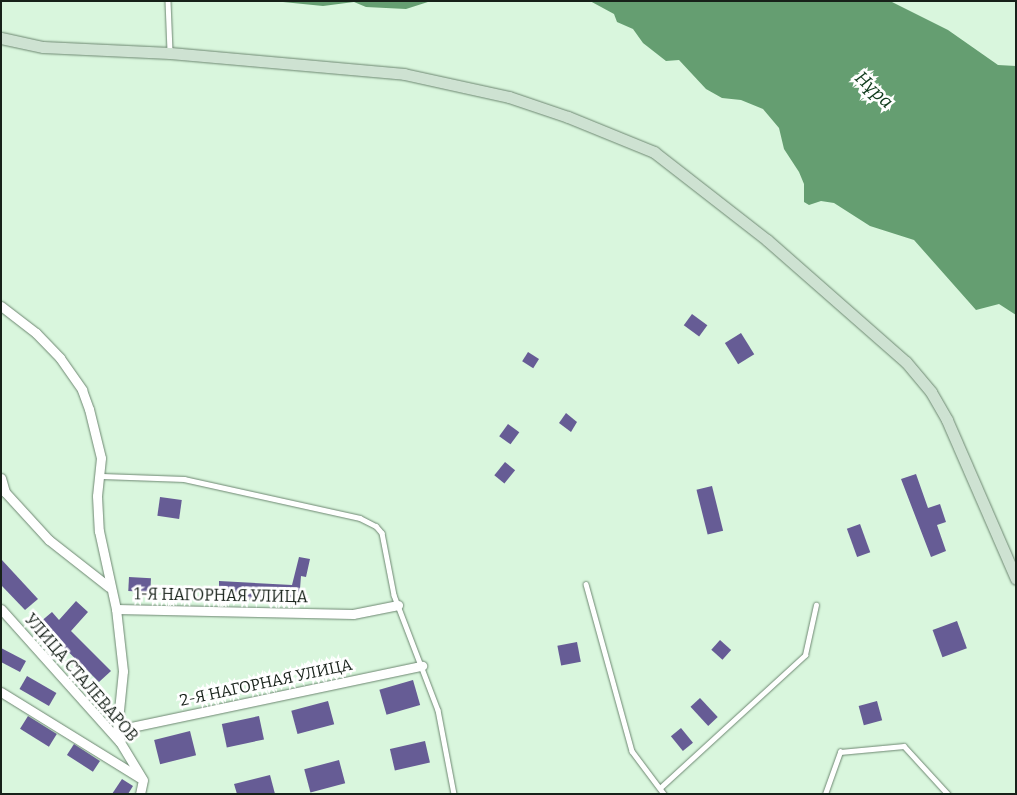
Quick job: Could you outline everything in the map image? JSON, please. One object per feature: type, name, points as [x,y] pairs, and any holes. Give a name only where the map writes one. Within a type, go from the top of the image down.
[{"type":"street","points":[[1,38],[43,47],[170,53],[404,74],[452,83],[568,117],[654,152],[767,240],[906,362],[931,392],[946,420],[1016,579]]},
{"type":"street","points":[[1,306],[36,333],[60,358],[82,390],[101,458],[102,476],[97,496],[99,532],[109,587],[116,609]]},
{"type":"street","points":[[1,478],[6,492],[49,540],[109,587]]},
{"type":"street","name":"1-Я НАГОРНАЯ УЛИЦА","points":[[120,742],[117,730],[124,671],[116,609],[353,614],[398,605]]},
{"type":"street","name":"УЛИЦА СТАЛЕВАРОВ","points":[[1,609],[120,742],[143,780]]},
{"type":"street","name":"2-Я НАГОРНАЯ УЛИЦА","points":[[117,730],[422,666]]},
{"type":"street","name":"УЛИЦА СТАЛЕВАРОВ","points":[[1,692],[143,780]]},
{"type":"street","points":[[140,794],[143,780]]},
{"type":"lane","points":[[168,1],[170,53]]},
{"type":"lane","points":[[102,476],[184,478],[360,518],[376,526],[382,533],[388,576],[438,710],[454,794]]},
{"type":"lane","points":[[586,584],[632,751],[664,794]]},
{"type":"lane","points":[[660,788],[805,655],[816,605]]},
{"type":"lane","points":[[825,794],[840,752],[904,746],[948,794]]},
{"type":"water","points":[[273,1],[431,1],[406,9],[366,7],[354,2],[323,6]]},
{"type":"water","name":"Нұра","points":[[590,1],[890,1],[948,30],[998,65],[1016,66],[1016,315],[999,304],[976,310],[914,240],[870,226],[834,203],[821,201],[809,205],[804,202],[804,184],[799,172],[784,149],[779,128],[763,109],[741,100],[722,98],[706,89],[679,60],[666,61],[643,43],[633,29],[617,22],[614,14]]},
{"type":"building","points":[[692,314],[707,325],[699,336],[684,325]]},
{"type":"building","points":[[741,333],[754,354],[738,364],[725,343]]},
{"type":"building","points":[[528,352],[539,359],[533,368],[522,361]]},
{"type":"building","points":[[566,413],[577,422],[571,432],[559,423]]},
{"type":"building","points":[[508,424],[519,432],[511,444],[499,436]]},
{"type":"building","points":[[505,462],[515,470],[504,483],[494,475]]},
{"type":"building","points":[[916,474],[928,508],[940,504],[946,522],[937,525],[946,551],[931,557],[901,479]]},
{"type":"building","points":[[712,486],[723,531],[708,535],[696,490]]},
{"type":"building","points":[[160,497],[182,500],[179,519],[157,516]]},
{"type":"building","points":[[860,524],[870,552],[857,557],[847,529]]},
{"type":"building","points":[[299,557],[310,559],[306,577],[301,576],[299,602],[219,598],[219,581],[292,585]]},
{"type":"building","points":[[1,559],[38,599],[25,610],[1,585]]},
{"type":"building","points":[[129,577],[151,578],[150,592],[128,591]]},
{"type":"building","points":[[76,601],[88,612],[71,631],[111,671],[99,682],[39,623],[52,612],[59,620]]},
{"type":"building","points":[[957,621],[967,648],[942,657],[933,630]]},
{"type":"building","points":[[720,640],[731,650],[722,660],[711,650]]},
{"type":"building","points":[[577,642],[581,662],[561,665],[557,646]]},
{"type":"building","points":[[1,648],[26,661],[20,672],[1,662]]},
{"type":"building","points":[[27,676],[56,693],[49,706],[20,689]]},
{"type":"building","points":[[413,680],[420,705],[387,715],[379,690]]},
{"type":"building","points":[[700,698],[718,717],[708,726],[690,707]]},
{"type":"building","points":[[328,701],[334,724],[298,734],[291,711]]},
{"type":"building","points":[[877,701],[882,720],[864,725],[859,706]]},
{"type":"building","points":[[28,716],[57,734],[49,747],[20,729]]},
{"type":"building","points":[[259,716],[264,739],[227,747],[222,724]]},
{"type":"building","points":[[681,728],[693,743],[683,751],[671,736]]},
{"type":"building","points":[[190,731],[196,755],[160,764],[154,740]]},
{"type":"building","points":[[425,741],[430,762],[395,771],[390,749]]},
{"type":"building","points":[[74,744],[100,761],[93,772],[67,755]]},
{"type":"building","points":[[339,760],[345,783],[310,792],[304,769]]},
{"type":"building","points":[[270,775],[275,794],[237,794],[234,784]]},
{"type":"building","points":[[122,779],[133,786],[128,794],[112,794]]}]
